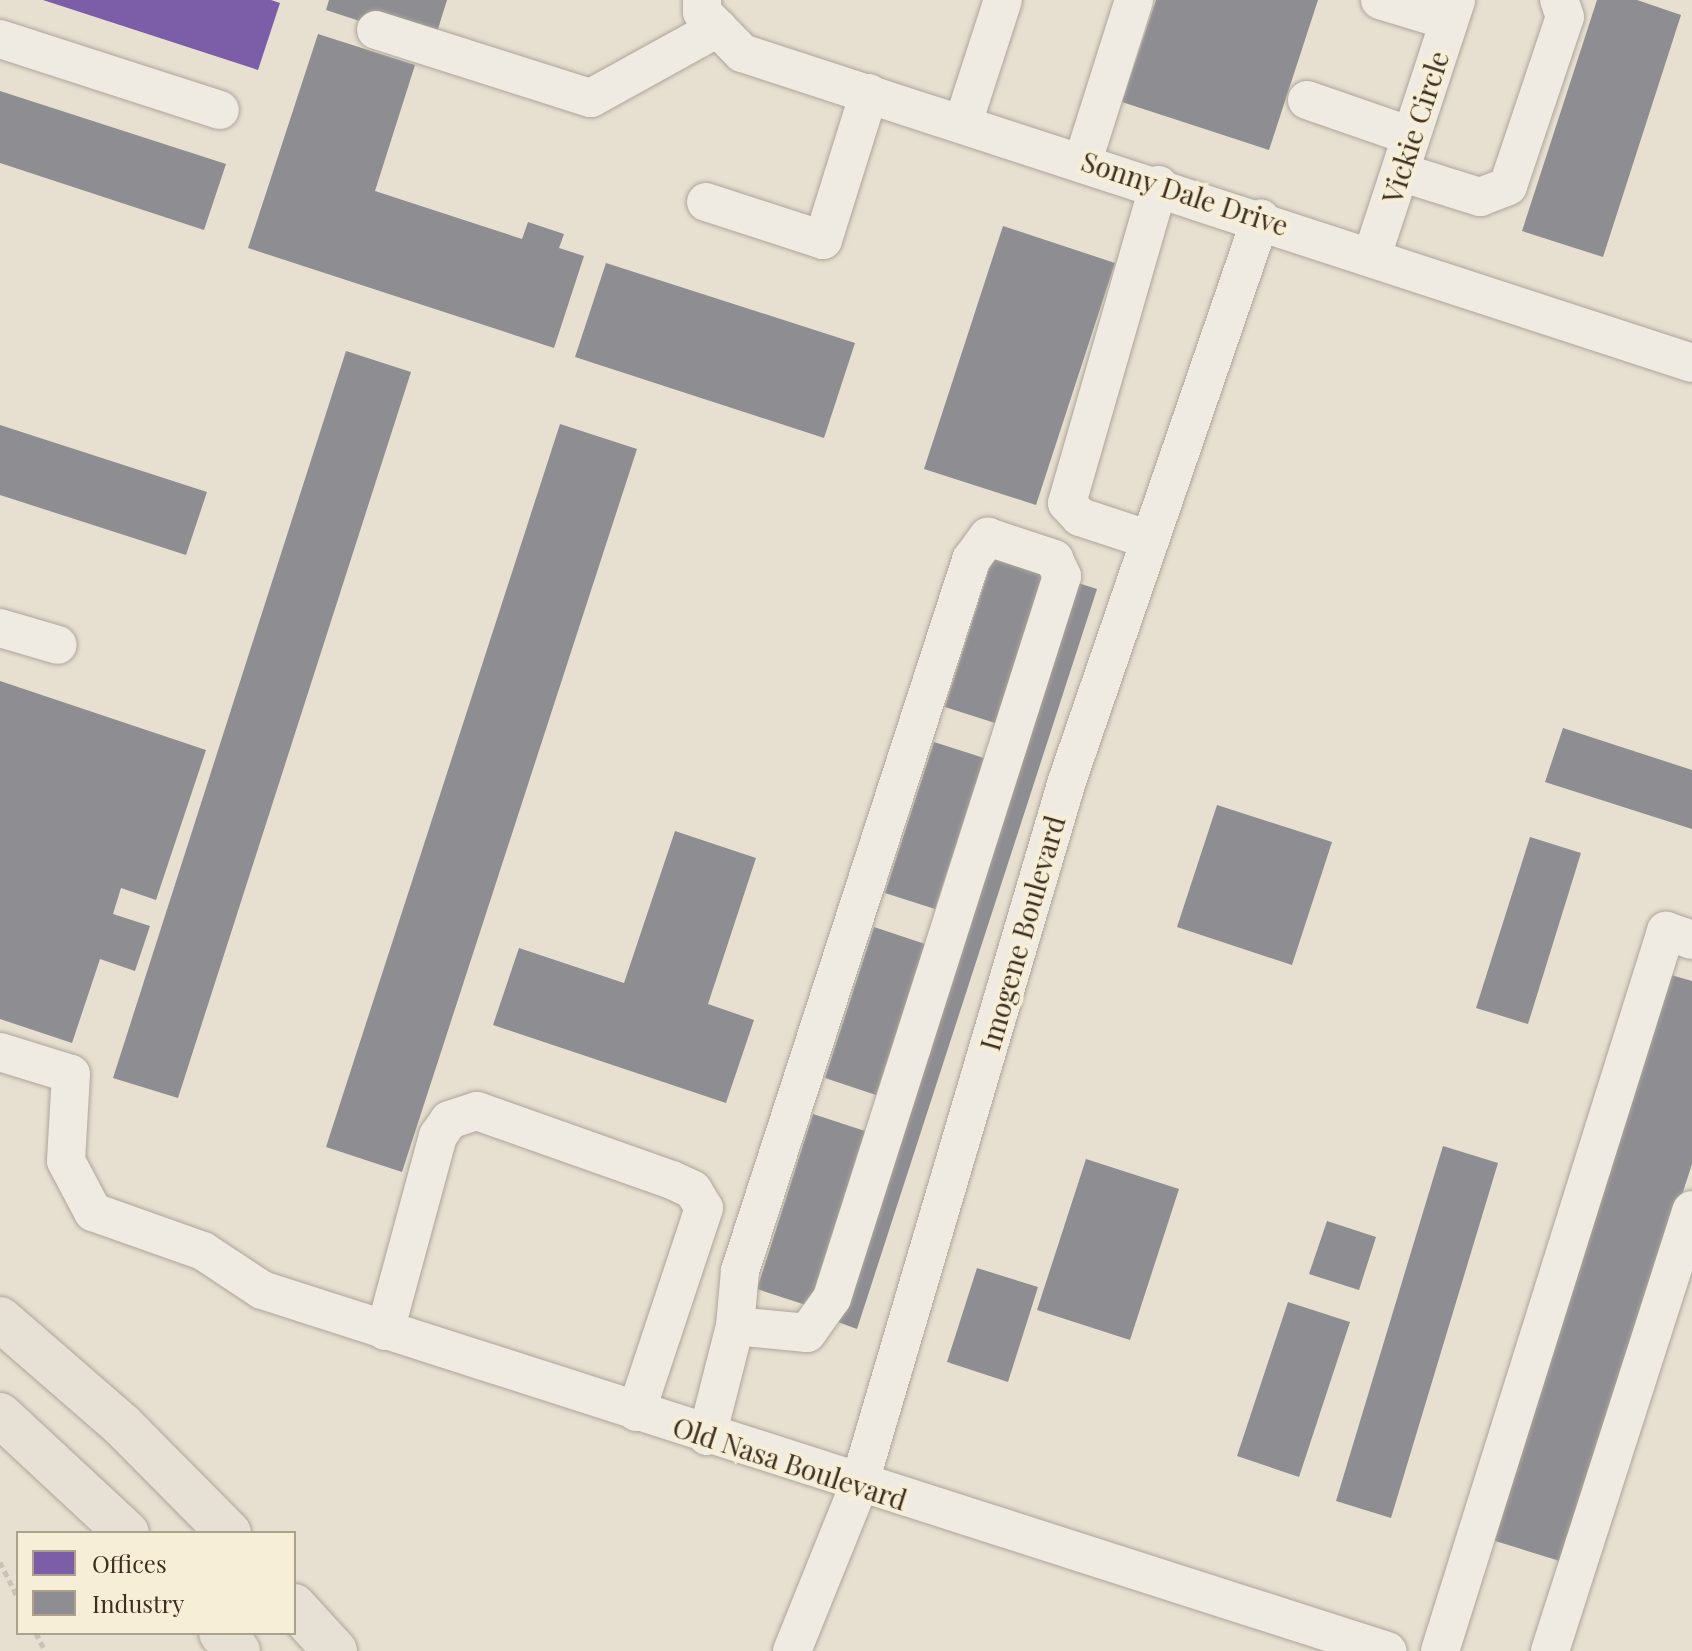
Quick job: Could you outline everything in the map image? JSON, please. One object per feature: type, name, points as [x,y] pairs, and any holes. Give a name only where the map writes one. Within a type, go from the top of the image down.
[{"type":"main road","points":[[0,1319],[122,1425],[227,1531]]},
{"type":"main road","points":[[0,1415],[125,1531]]},
{"type":"main road","points":[[296,1608],[335,1651]]},
{"type":"main road","points":[[223,1635],[238,1651]]},
{"type":"street","points":[[963,123],[1003,0]]},
{"type":"street","points":[[1083,161],[1134,0]]},
{"type":"street","points":[[1380,0],[1453,11]]},
{"type":"street","points":[[1400,172],[1480,197],[1508,186],[1565,17],[1559,0]]},
{"type":"street","name":"Vickie Circle","points":[[1373,253],[1453,11]]},
{"type":"street","points":[[376,30],[591,98],[710,14]]},
{"type":"street","name":"Sonny Dale Drive","points":[[710,14],[742,53],[1373,253],[1692,363]]},
{"type":"street","points":[[0,39],[220,110]]},
{"type":"street","points":[[706,202],[823,240],[869,93]]},
{"type":"street","points":[[1307,100],[1411,136]]},
{"type":"street","points":[[1150,540],[1080,517],[1067,503],[1159,185]]},
{"type":"street","name":"Imogene Boulevard","points":[[792,1651],[859,1485],[1067,781],[1261,218]]},
{"type":"street","points":[[707,1436],[735,1326],[740,1271],[971,560],[988,537],[1054,559],[1062,576],[832,1298],[807,1333],[735,1326]]},
{"type":"street","points":[[0,628],[58,645]]},
{"type":"street","points":[[1440,1651],[1666,931],[1692,940]]},
{"type":"street","name":"Old Nasa Boulevard","points":[[0,1052],[71,1074],[66,1161],[93,1212],[203,1251],[262,1290],[859,1485],[1387,1651]]},
{"type":"street","points":[[385,1331],[438,1136],[449,1120],[477,1111],[672,1180],[693,1190],[704,1208],[636,1412]]},
{"type":"street","points":[[1550,1651],[1692,1210]]},
{"type":"path","points":[[0,1562],[16,1594]]},
{"type":"building: Offices","points":[[43,0],[271,0],[280,3],[258,70]]},
{"type":"building: Industry","points":[[329,0],[447,0],[433,45],[326,10]]},
{"type":"building: Industry","points":[[1156,0],[1318,0],[1269,150],[1122,102]]},
{"type":"building: Industry","points":[[1597,0],[1637,0],[1681,15],[1603,257],[1522,231]]},
{"type":"building: Industry","points":[[318,34],[415,65],[375,191],[522,239],[528,222],[564,234],[559,248],[584,256],[554,348],[248,248]]},
{"type":"building: Industry","points":[[0,91],[226,164],[204,230],[0,163]]},
{"type":"building: Industry","points":[[1003,226],[1115,263],[1036,505],[924,469]]},
{"type":"building: Industry","points":[[606,263],[855,343],[824,438],[575,357]]},
{"type":"building: Industry","points":[[346,351],[411,372],[178,1098],[113,1078]]},
{"type":"building: Industry","points":[[560,424],[637,449],[402,1172],[326,1147]]},
{"type":"building: Industry","points":[[0,425],[207,492],[186,555],[0,495]]},
{"type":"building: Industry","points":[[994,554],[1045,570],[995,723],[945,707]]},
{"type":"building: Industry","points":[[1078,583],[1097,589],[857,1329],[838,1322]]},
{"type":"building: Industry","points":[[0,681],[206,750],[156,900],[121,888],[113,914],[150,926],[135,971],[100,959],[72,1043],[0,1019]]},
{"type":"building: Industry","points":[[1563,728],[1692,770],[1692,829],[1545,782]]},
{"type":"building: Industry","points":[[934,742],[984,758],[935,909],[885,893]]},
{"type":"building: Industry","points":[[1217,805],[1332,842],[1292,965],[1177,927]]},
{"type":"building: Industry","points":[[675,831],[756,858],[708,1004],[754,1020],[726,1103],[493,1025],[519,948],[624,983]]},
{"type":"building: Industry","points":[[1530,837],[1581,853],[1528,1024],[1476,1008]]},
{"type":"building: Industry","points":[[874,927],[925,944],[876,1095],[825,1078]]},
{"type":"building: Industry","points":[[1671,975],[1692,981],[1692,1164],[1563,1562],[1489,1539]]},
{"type":"building: Industry","points":[[813,1114],[865,1131],[809,1306],[757,1289]]},
{"type":"building: Industry","points":[[1443,1146],[1498,1163],[1391,1518],[1336,1501]]},
{"type":"building: Industry","points":[[1086,1159],[1179,1189],[1130,1340],[1037,1310]]},
{"type":"building: Industry","points":[[1327,1221],[1376,1237],[1359,1290],[1309,1274]]},
{"type":"building: Industry","points":[[977,1268],[1038,1287],[1008,1382],[947,1362]]},
{"type":"building: Industry","points":[[1288,1302],[1350,1322],[1299,1477],[1237,1456]]}]
